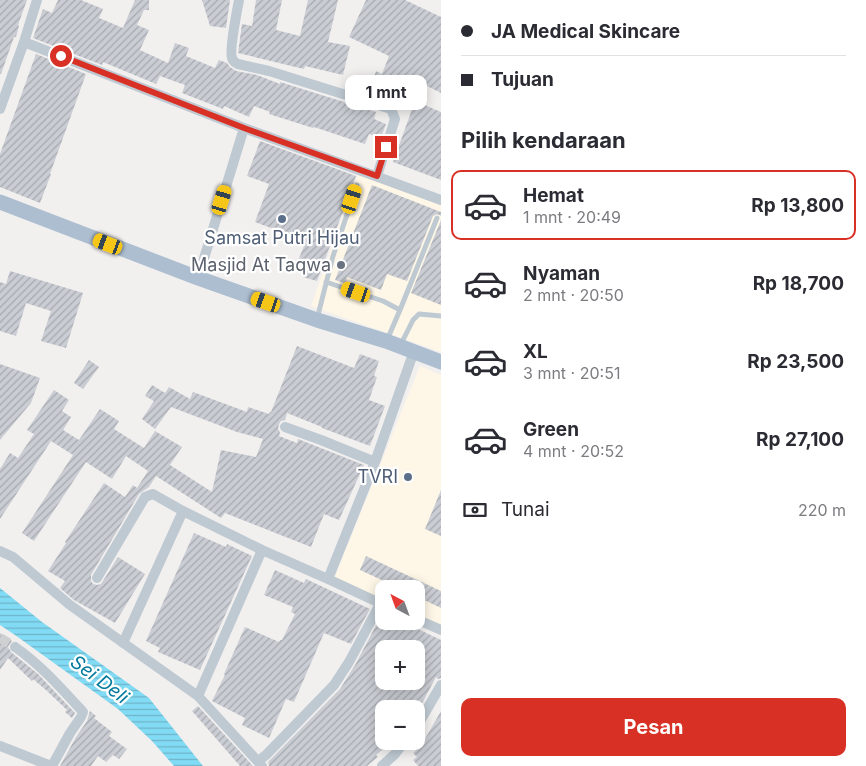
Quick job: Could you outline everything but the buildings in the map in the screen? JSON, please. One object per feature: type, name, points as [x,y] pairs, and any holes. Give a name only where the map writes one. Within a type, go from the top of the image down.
[{"type":"main road","points":[[0,202],[198,278],[317,320],[400,346],[441,362]]},
{"type":"street","points":[[0,109],[37,0]]},
{"type":"street","points":[[239,0],[233,42],[232,58],[234,62],[391,109],[395,119],[377,176]]},
{"type":"street","points":[[24,42],[244,128],[441,200]]},
{"type":"street","points":[[198,278],[244,128]]},
{"type":"street","points":[[328,579],[376,462],[400,346]]},
{"type":"street","points":[[285,427],[376,462]]},
{"type":"street","points":[[97,578],[145,497],[154,494],[183,511],[262,550],[375,601]]},
{"type":"street","points":[[123,643],[183,511]]},
{"type":"street","points":[[198,696],[262,550]]},
{"type":"street","points":[[0,551],[13,557],[70,605],[198,696],[260,764],[334,685],[375,616]]},
{"type":"street","points":[[425,623],[441,630]]},
{"type":"street","points":[[0,746],[52,766],[83,712],[45,671],[16,647]]},
{"type":"street","points":[[425,713],[441,685]]},
{"type":"street","points":[[382,766],[398,750]]},
{"type":"lane","points":[[317,320],[333,256],[357,185]]},
{"type":"lane","points":[[400,346],[400,310],[437,218]]},
{"type":"lane","points":[[326,282],[383,301],[400,310]]},
{"type":"lane","points":[[400,346],[413,320],[419,314],[441,316]]},
{"type":"shaded area","points":[[359,171],[441,201],[441,352],[311,306]]},
{"type":"shaded area","name":"TVRI","points":[[420,366],[441,375],[441,626],[425,619],[425,580],[375,580],[375,597],[334,579]]},
{"type":"water","name":"Sei Deli","points":[[0,588],[42,622],[149,698],[203,766],[174,766],[152,741],[118,709],[0,625]]},
{"type":"tunnel","points":[[0,638],[15,647]]},
{"type":"place","name":"Samsat Putri Hijau","points":[[282,219]]},
{"type":"place","name":"Masjid At Taqwa","points":[[341,265]]},
{"type":"place","name":"TVRI","points":[[408,477]]},
{"type":"route","points":[[61,56],[244,128],[377,176],[386,147]]}]
